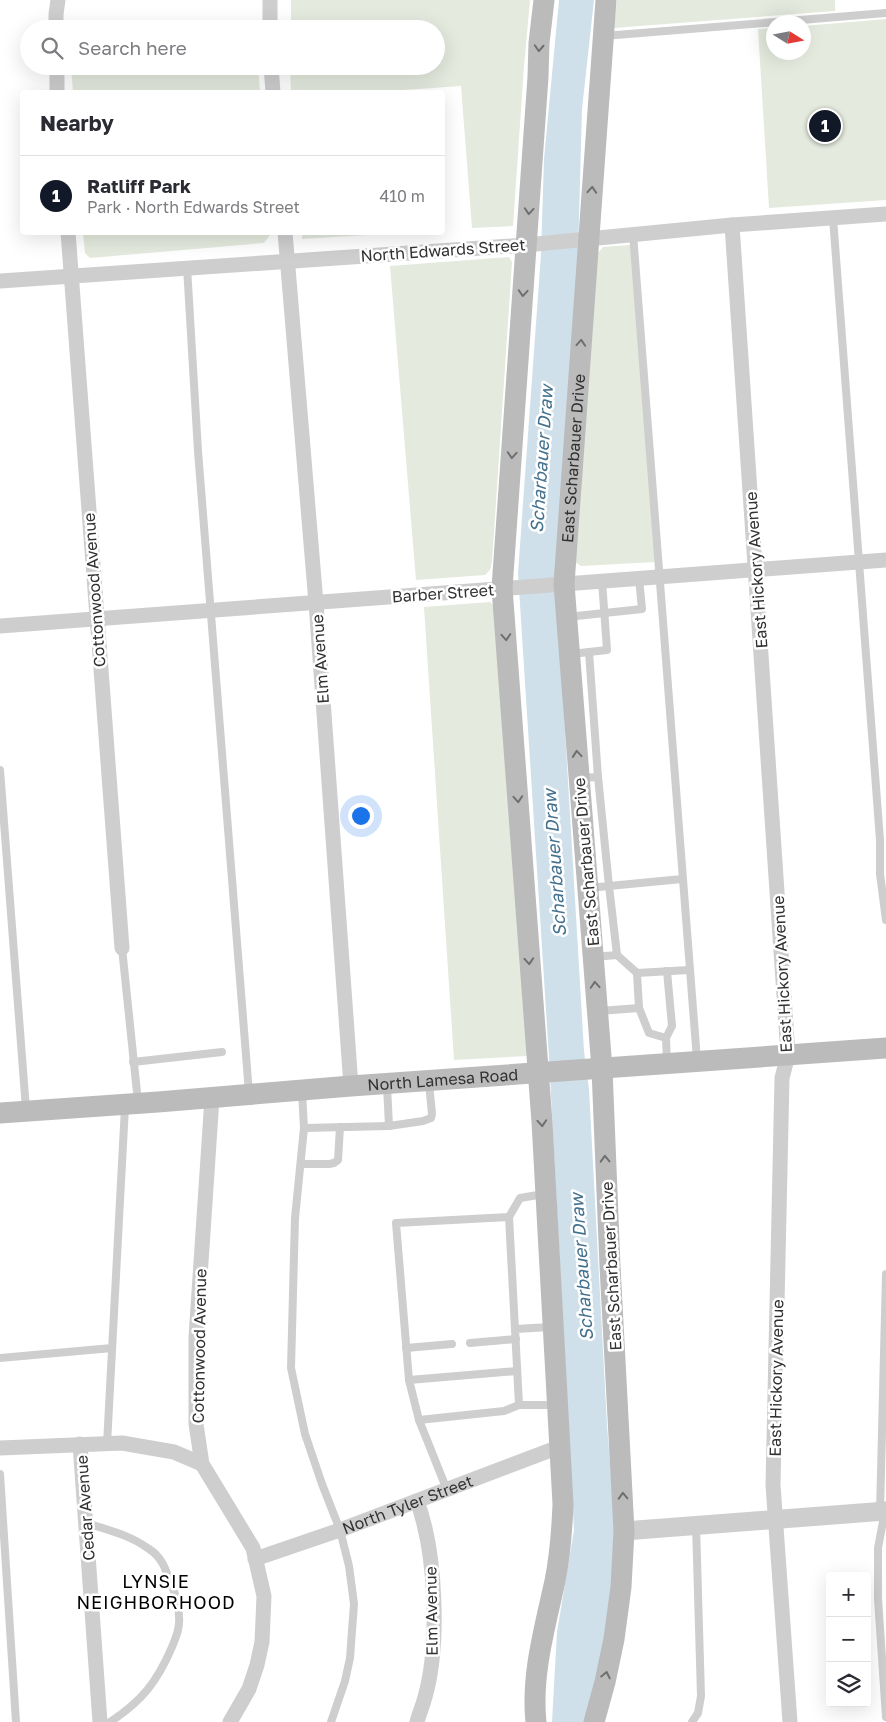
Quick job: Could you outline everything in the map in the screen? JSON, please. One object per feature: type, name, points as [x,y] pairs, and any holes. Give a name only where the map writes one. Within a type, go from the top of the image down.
[{"type":"main road","points":[[536,1722],[537,1676],[542,1637],[556,1578],[563,1504],[540,1073],[502,588],[539,43],[544,0]]},
{"type":"main road","name":"East Scharbauer Drive","points":[[594,1722],[614,1639],[621,1587],[624,1531],[610,1266],[596,1069],[597,1011],[588,888],[588,777],[579,653],[566,618],[564,584],[606,0]]},
{"type":"main road","name":"North Lamesa Road","points":[[0,1113],[886,1048]]},
{"type":"street","points":[[56,20],[58,0]]},
{"type":"street","points":[[270,0],[270,20]]},
{"type":"street","points":[[57,75],[57,90]]},
{"type":"street","points":[[272,75],[273,90]]},
{"type":"street","name":"North Edwards Street","points":[[0,281],[526,245],[633,234],[886,214]]},
{"type":"street","name":"East Hickory Avenue","points":[[732,226],[788,1055],[782,1078],[773,1485],[790,1722]]},
{"type":"street","name":"Cottonwood Avenue","points":[[68,235],[122,948]]},
{"type":"street","name":"Elm Avenue","points":[[285,235],[316,602],[351,1086]]},
{"type":"street","name":"Barber Street","points":[[0,626],[886,560]]},
{"type":"street","name":"Cottonwood Avenue","points":[[212,1098],[196,1337],[196,1424],[202,1464],[252,1548],[260,1573],[264,1596],[262,1642],[248,1689],[230,1722]]},
{"type":"street","points":[[0,1448],[122,1443],[174,1452],[202,1464]]},
{"type":"street","name":"Cedar Avenue","points":[[80,1444],[100,1722]]},
{"type":"street","name":"North Tyler Street","points":[[255,1559],[340,1530],[559,1447]]},
{"type":"street","name":"Elm Avenue","points":[[417,1501],[422,1514],[430,1556],[434,1638],[425,1696],[417,1722]]},
{"type":"street","points":[[624,1531],[884,1512]]},
{"type":"lane","points":[[602,36],[886,13]]},
{"type":"lane","points":[[832,218],[879,831],[880,874],[886,920]]},
{"type":"lane","points":[[633,234],[697,1062]]},
{"type":"lane","points":[[187,267],[198,451],[249,1095]]},
{"type":"lane","points":[[566,618],[642,609],[639,578]]},
{"type":"lane","points":[[579,653],[607,650],[602,581]]},
{"type":"lane","points":[[0,770],[26,1112]]},
{"type":"lane","points":[[588,777],[609,886],[617,955]]},
{"type":"lane","points":[[588,888],[682,879]]},
{"type":"lane","points":[[107,1444],[112,1348],[134,1062],[122,948]]},
{"type":"lane","points":[[593,957],[617,955],[638,972],[689,970]]},
{"type":"lane","points":[[667,971],[672,1026],[666,1038],[667,1064]]},
{"type":"lane","points":[[638,972],[639,1008],[649,1033],[666,1038]]},
{"type":"lane","points":[[597,1011],[639,1008]]},
{"type":"lane","points":[[134,1062],[222,1052]]},
{"type":"lane","points":[[304,1128],[389,1126],[423,1121],[430,1118],[432,1114],[428,1081]]},
{"type":"lane","points":[[386,1084],[389,1126]]},
{"type":"lane","points":[[302,1090],[304,1128],[295,1218],[291,1368],[304,1434],[340,1530],[349,1566],[354,1604],[350,1658],[330,1722]]},
{"type":"lane","points":[[301,1164],[330,1164],[338,1160],[340,1127]]},
{"type":"lane","points":[[519,1405],[509,1217],[520,1198],[546,1194]]},
{"type":"lane","points":[[447,1490],[419,1420],[409,1380],[396,1223],[509,1217]]},
{"type":"lane","points":[[886,1274],[884,1512],[878,1548],[878,1599],[886,1717]]},
{"type":"lane","points":[[515,1329],[553,1327]]},
{"type":"lane","points":[[470,1343],[516,1339]]},
{"type":"lane","points":[[406,1348],[452,1344]]},
{"type":"lane","points":[[0,1358],[112,1348]]},
{"type":"lane","points":[[409,1380],[517,1371]]},
{"type":"lane","points":[[419,1420],[504,1412],[519,1405],[558,1405]]},
{"type":"lane","points":[[0,1474],[16,1722]]},
{"type":"lane","points":[[86,1523],[126,1536],[150,1549],[163,1561],[173,1588],[179,1616],[178,1632],[164,1666],[150,1688],[127,1711],[110,1722]]},
{"type":"lane","points":[[692,1722],[698,1713],[701,1696],[696,1526]]},
{"type":"shaded area","points":[[291,0],[530,0],[513,226],[472,228],[461,86],[403,90],[291,90],[290,75],[445,75],[445,20],[291,20]]},
{"type":"shaded area","points":[[617,0],[835,0],[835,11],[614,28]]},
{"type":"shaded area","points":[[886,19],[886,200],[769,208],[758,29],[766,28],[766,60],[811,60],[811,25]]},
{"type":"shaded area","points":[[72,75],[259,75],[260,90],[73,90]]},
{"type":"shaded area","points":[[83,235],[270,235],[264,243],[90,258],[85,253]]},
{"type":"shaded area","points":[[302,235],[367,235],[302,239]]},
{"type":"shaded area","points":[[631,245],[655,562],[581,566],[575,562],[597,254],[603,247]]},
{"type":"shaded area","points":[[509,257],[512,262],[490,570],[485,575],[416,580],[390,266]]},
{"type":"shaded area","points":[[490,602],[498,610],[529,1051],[526,1056],[454,1060],[424,607]]},
{"type":"water","name":"Scharbauer Draw","points":[[559,0],[594,0],[582,109],[578,254],[557,595],[584,1051],[589,1089],[607,1425],[617,1551],[602,1653],[585,1722],[552,1722],[557,1632],[574,1530],[549,1057],[518,573],[541,254],[544,159]]},
{"type":"place","name":"Ratliff Park","points":[[825,126]]},
{"type":"district","name":"LYNSIE NEIGHBORHOOD","points":[[156,1591]]}]
